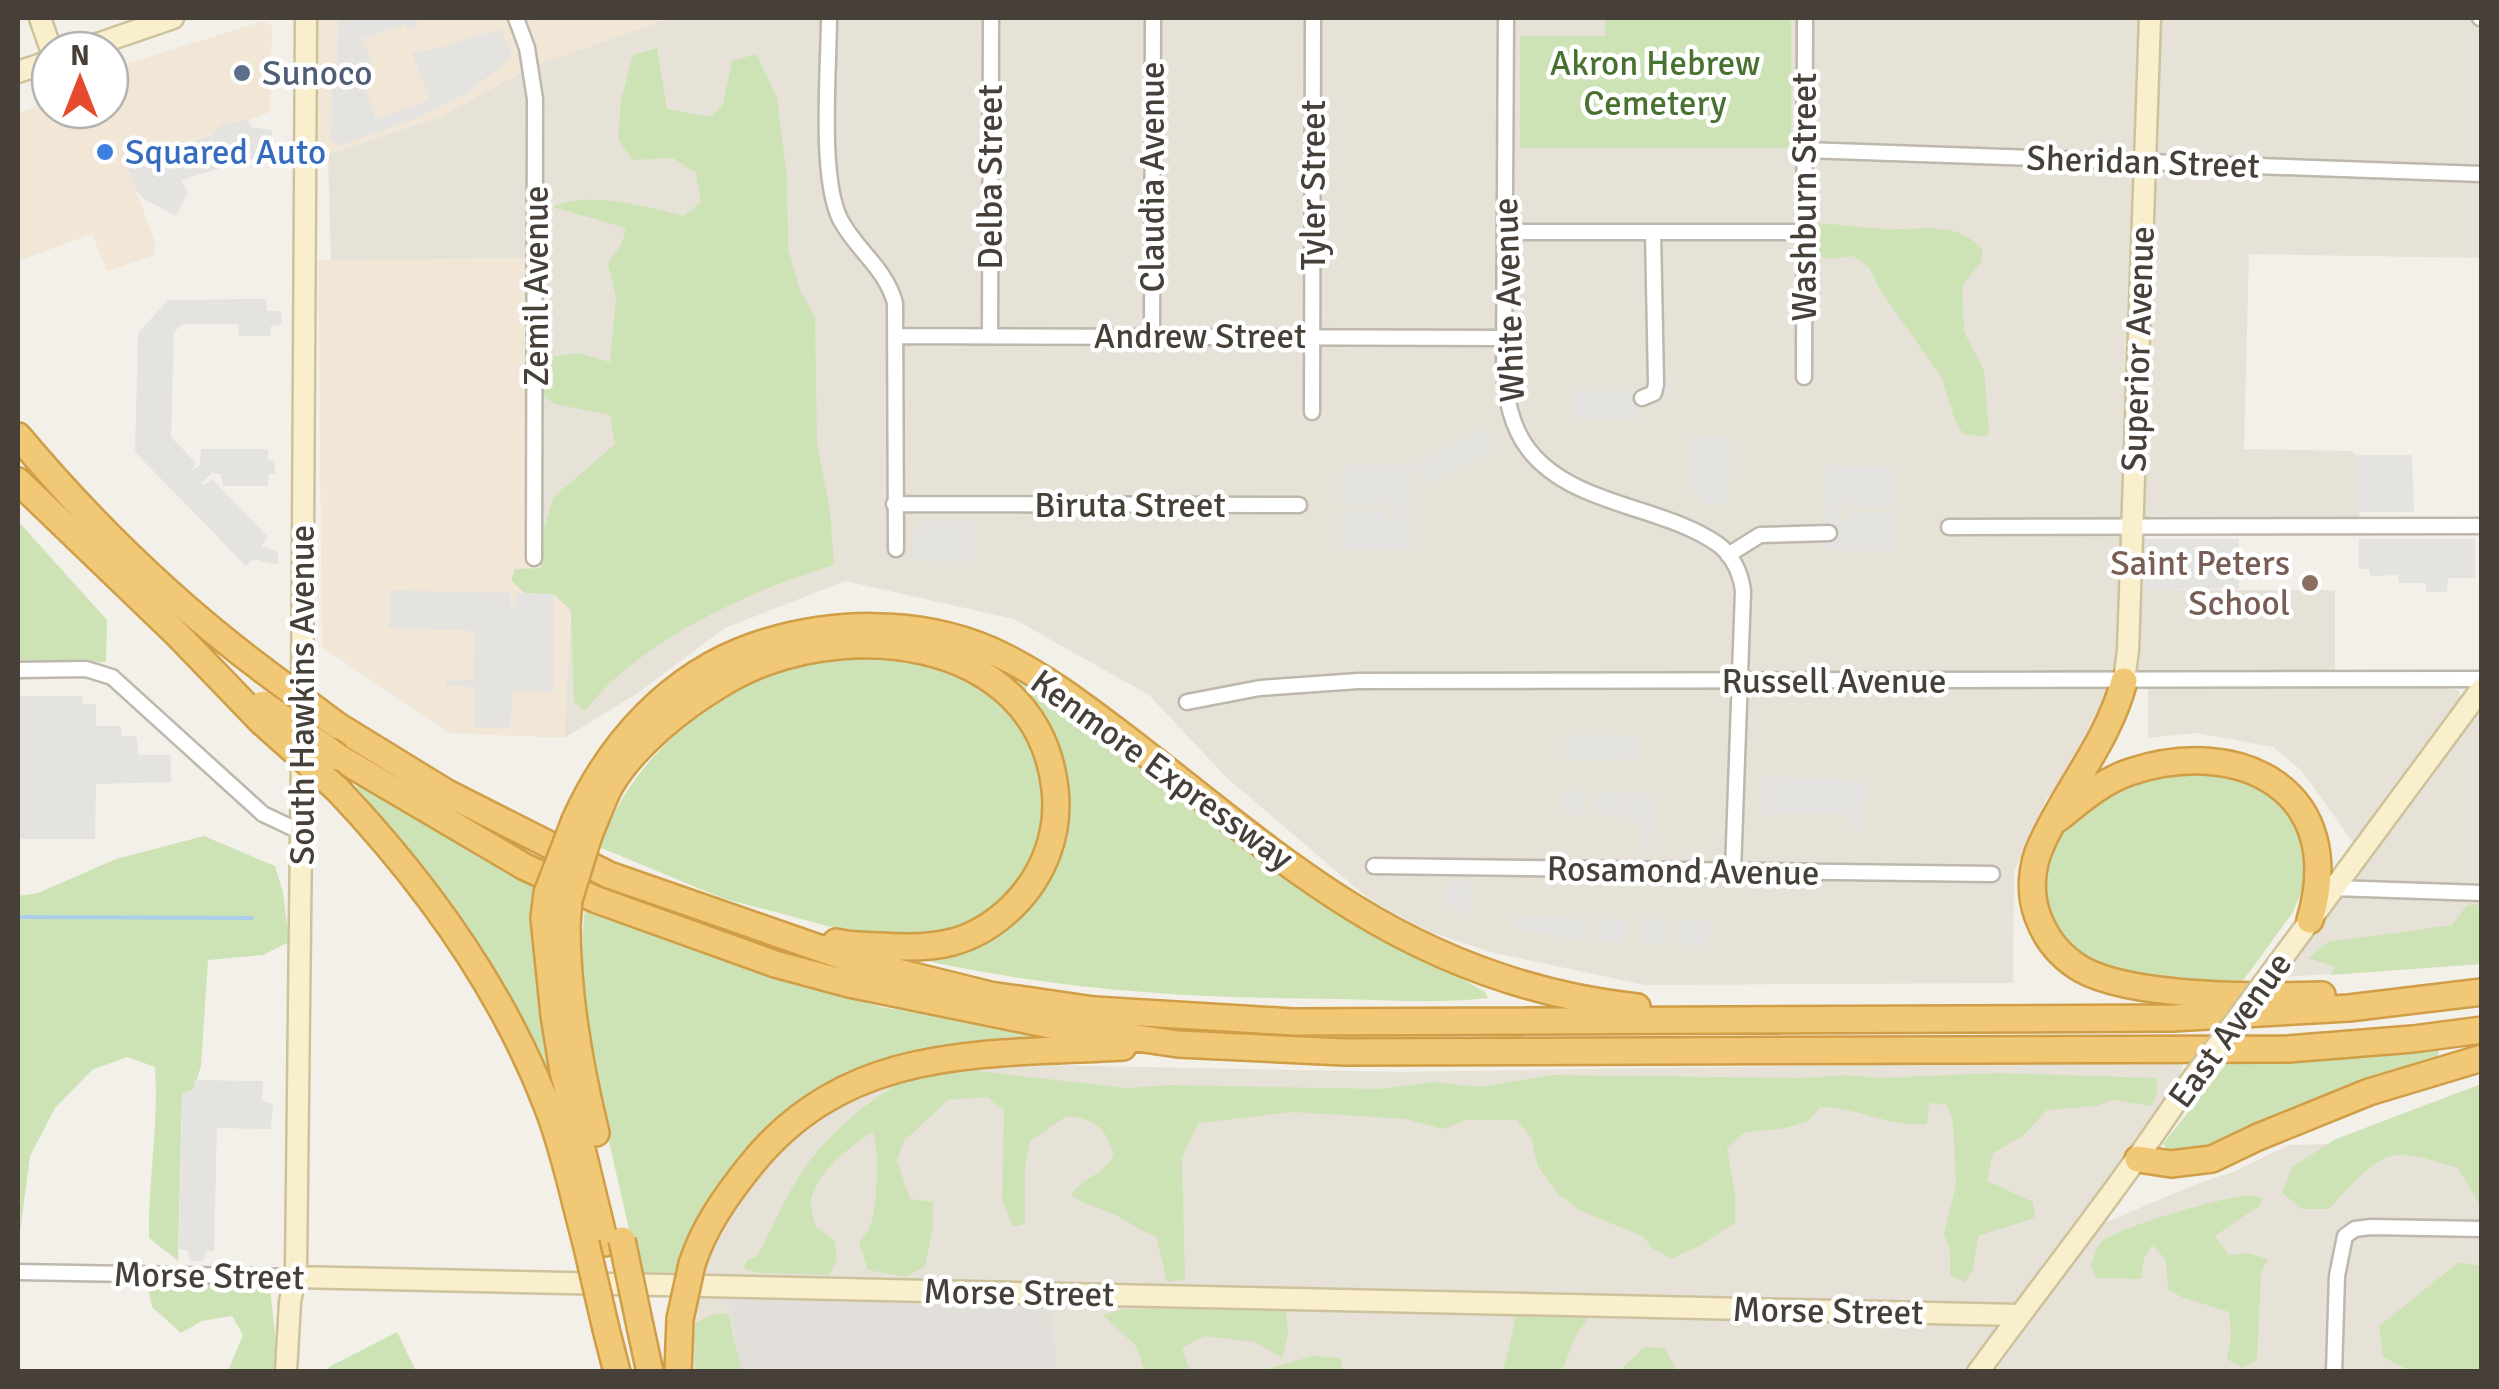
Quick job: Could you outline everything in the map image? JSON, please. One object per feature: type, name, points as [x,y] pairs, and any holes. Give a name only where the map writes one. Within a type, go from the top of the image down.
[{"type":"highway","points":[[18,436],[85,514],[149,577],[338,726],[447,793],[610,875],[865,964],[990,994],[1094,1010],[1294,1022],[2172,1018],[2349,1008],[2482,990]]},
{"type":"highway","points":[[18,481],[262,713],[418,880],[489,988],[550,1111],[604,1242],[623,1328],[650,1372]]},
{"type":"highway","name":"Kenmore Expressway","points":[[582,827],[591,784],[642,716],[708,666],[782,637],[830,628],[922,631],[989,650],[1035,673],[1323,888],[1436,952],[1497,978],[1606,1004],[1746,1019]]},
{"type":"highway","points":[[632,1372],[554,1015],[556,922],[547,894],[582,827],[642,748],[681,712],[724,682],[773,658],[872,646],[920,649],[959,660],[985,674],[1010,693],[1040,731],[1052,767],[1057,802],[1052,844],[1044,864],[1018,901],[983,932],[959,942],[912,948],[843,944],[668,894]]},
{"type":"highway","points":[[2124,681],[2114,715],[2051,824],[2034,869],[2036,910],[2050,940],[2072,962],[2118,984],[2238,996],[2482,990]]},
{"type":"highway","points":[[262,713],[524,867],[597,900],[694,936],[775,964],[900,996],[1055,1026],[1178,1044],[1344,1052],[2268,1050],[2412,1040],[2482,1030]]},
{"type":"highway","points":[[2051,824],[2114,780],[2159,765],[2204,762],[2256,774],[2294,800],[2314,834],[2318,860],[2310,920]]},
{"type":"highway","points":[[678,1372],[680,1319],[692,1264],[718,1208],[767,1144],[803,1114],[854,1084],[902,1066],[958,1055],[1178,1044]]},
{"type":"highway","points":[[2138,1158],[2171,1164],[2212,1159],[2258,1136],[2369,1092],[2482,1058]]},
{"type":"highway","points":[[616,1372],[623,1328]]},
{"type":"street","points":[[130,33],[173,18]]},
{"type":"street","name":"South Hawkins Avenue","points":[[286,1372],[294,1277],[301,832],[306,18]]},
{"type":"street","name":"Zemil Avenue","points":[[516,18],[527,48],[535,99],[534,558]]},
{"type":"street","points":[[829,18],[830,188],[841,221],[885,276],[895,303],[896,549]]},
{"type":"street","name":"Delba Street","points":[[990,336],[991,18]]},
{"type":"street","name":"Claudia Avenue","points":[[1152,336],[1153,18]]},
{"type":"street","name":"Tyler Street","points":[[1312,412],[1313,18]]},
{"type":"street","name":"White Avenue","points":[[1506,18],[1504,338],[1508,406],[1517,432],[1531,452],[1565,480],[1714,543],[1728,555]]},
{"type":"street","name":"Washburn Street","points":[[1804,377],[1805,18]]},
{"type":"street","name":"Superior Avenue","points":[[2124,681],[2150,18]]},
{"type":"street","name":"Sheridan Street","points":[[1805,150],[2482,174]]},
{"type":"street","points":[[1505,232],[1804,232]]},
{"type":"street","points":[[1642,398],[1654,393],[1656,384],[1653,232]]},
{"type":"street","name":"Andrew Street","points":[[896,336],[1504,338]]},
{"type":"street","name":"Biruta Street","points":[[894,504],[1299,504]]},
{"type":"street","points":[[1949,527],[2482,526]]},
{"type":"street","points":[[1733,871],[1743,592],[1739,572],[1728,555],[1760,535],[1829,532]]},
{"type":"street","points":[[18,670],[86,669],[112,677],[263,814],[301,832]]},
{"type":"street","name":"Russell Avenue","points":[[1187,702],[1260,688],[1358,681],[2482,679]]},
{"type":"street","name":"East Avenue","points":[[1978,1372],[2482,688]]},
{"type":"street","name":"Rosamond Avenue","points":[[1374,866],[1992,874]]},
{"type":"street","points":[[2334,888],[2482,893]]},
{"type":"street","points":[[2334,1372],[2337,1276],[2344,1236],[2355,1229],[2371,1227],[2482,1229]]},
{"type":"street","name":"Morse Street","points":[[18,1272],[2020,1314]]},
{"type":"shaded area","points":[[306,18],[670,18],[531,67],[440,117],[328,154],[305,157]]},
{"type":"shaded area","points":[[338,18],[417,18],[416,27],[408,30],[405,24],[362,39],[373,65],[343,73],[337,65]]},
{"type":"shaded area","points":[[670,18],[2481,18],[2481,258],[2249,254],[2244,449],[2351,451],[2356,455],[2360,526],[2131,527],[2128,650],[2084,766],[2047,798],[2014,872],[2013,983],[1645,985],[1490,952],[1428,931],[1370,900],[1226,777],[1149,695],[1014,619],[845,581],[725,628],[638,693],[564,738],[571,611],[553,594],[534,558],[531,67]]},
{"type":"shaded area","points":[[263,21],[272,26],[270,112],[127,165],[156,245],[153,256],[107,271],[92,234],[18,261],[18,113],[30,109],[30,130],[130,130],[130,63]]},
{"type":"shaded area","points":[[501,29],[513,57],[464,95],[411,120],[339,146],[331,139],[332,83],[358,70],[376,119],[429,100],[432,104],[411,52]]},
{"type":"shaded area","points":[[525,70],[529,123],[528,258],[331,261],[328,154],[440,117]]},
{"type":"shaded area","points":[[248,120],[251,127],[272,130],[272,146],[264,155],[181,180],[188,192],[176,216],[144,199],[136,190],[126,163],[211,135],[220,125]]},
{"type":"shaded area","points":[[528,258],[530,553],[542,568],[553,594],[571,610],[564,738],[450,733],[322,647],[318,260]]},
{"type":"shaded area","points":[[266,299],[267,311],[281,311],[282,324],[271,326],[270,336],[239,336],[239,326],[235,324],[183,324],[174,332],[171,437],[196,463],[190,473],[200,465],[201,449],[268,449],[268,460],[275,461],[275,474],[269,474],[268,486],[223,486],[221,474],[212,473],[202,483],[212,479],[268,537],[261,546],[278,552],[278,565],[254,559],[246,566],[135,452],[138,333],[168,300]]},
{"type":"shaded area","points":[[1646,377],[1671,378],[1672,394],[1657,396],[1638,406],[1638,418],[1572,418],[1572,391],[1639,392],[1646,385]]},
{"type":"shaded area","points":[[1483,428],[1496,451],[1427,486],[1415,465]]},
{"type":"shaded area","points":[[1692,437],[1729,438],[1728,504],[1702,504],[1702,495],[1691,492]]},
{"type":"shaded area","points":[[2356,455],[2412,455],[2414,512],[2357,512]]},
{"type":"shaded area","points":[[1344,465],[1411,465],[1411,549],[1343,549],[1343,511],[1386,511],[1387,519],[1395,519],[1396,507],[1388,499],[1382,499],[1381,505],[1343,505]]},
{"type":"shaded area","points":[[1825,466],[1894,467],[1894,507],[1846,507],[1846,499],[1839,498],[1837,513],[1843,520],[1849,520],[1849,512],[1894,513],[1894,551],[1824,550]]},
{"type":"shaded area","points":[[922,521],[974,521],[973,561],[914,560],[912,532],[919,530]]},
{"type":"shaded area","points":[[2143,539],[2239,539],[2239,589],[2143,590]]},
{"type":"shaded area","points":[[2359,539],[2475,539],[2475,578],[2448,578],[2447,592],[2426,592],[2426,583],[2399,583],[2398,575],[2370,576],[2369,569],[2359,569]]},
{"type":"shaded area","points":[[390,590],[511,593],[510,605],[515,606],[516,593],[553,594],[553,691],[513,692],[510,728],[474,727],[474,687],[446,686],[446,680],[473,679],[474,631],[389,628]]},
{"type":"shaded area","points":[[2335,590],[2335,674],[2149,677],[2137,672],[2133,665],[2138,591]]},
{"type":"shaded area","points":[[2148,685],[2430,685],[2458,690],[2462,699],[2354,844],[2302,771],[2273,747],[2196,733],[2148,738]]},
{"type":"shaded area","points":[[2481,688],[2481,964],[2267,978]]},
{"type":"shaded area","points":[[18,696],[82,696],[83,704],[96,704],[96,726],[121,726],[122,736],[136,736],[139,755],[171,755],[171,782],[96,784],[95,839],[18,839]]},
{"type":"shaded area","points":[[1568,734],[1640,737],[1640,759],[1566,760]]},
{"type":"shaded area","points":[[1764,777],[1867,780],[1864,831],[1851,830],[1850,814],[1762,814]]},
{"type":"shaded area","points":[[1585,791],[1585,815],[1562,813],[1562,792]]},
{"type":"shaded area","points":[[1596,792],[1653,794],[1651,854],[1641,853],[1641,819],[1621,818],[1621,802],[1617,803],[1617,815],[1593,813]]},
{"type":"shaded area","points":[[1447,881],[1471,882],[1470,914],[1445,905]]},
{"type":"shaded area","points":[[1515,916],[1591,919],[1591,942],[1516,928]]},
{"type":"shaded area","points":[[1597,919],[1626,920],[1626,942],[1599,941]]},
{"type":"shaded area","points":[[1639,919],[1666,920],[1666,944],[1640,943]]},
{"type":"shaded area","points":[[1681,920],[1709,922],[1708,947],[1678,945]]},
{"type":"shaded area","points":[[2183,1060],[2180,1078],[1970,1371],[685,1372],[694,1301],[705,1261],[720,1229],[761,1168],[791,1136],[832,1108],[904,1075],[991,1064],[1398,1072]]},
{"type":"shaded area","points":[[195,1080],[263,1081],[262,1101],[273,1104],[271,1129],[217,1128],[214,1251],[206,1251],[204,1261],[190,1261],[188,1251],[179,1249],[182,1093],[193,1090]]},
{"type":"shaded area","points":[[2481,1140],[2481,1371],[1978,1372],[2078,1234],[2233,1172],[2289,1145]]},
{"type":"shaded area","points":[[726,1292],[1051,1302],[1057,1371],[742,1371]]},
{"type":"green space","name":"Akron Hebrew Cemetery","points":[[1605,18],[1791,18],[1791,148],[1520,148],[1520,36],[1605,36]]},
{"type":"green space","points":[[657,48],[667,109],[711,117],[723,104],[732,61],[756,54],[777,97],[787,178],[788,248],[800,291],[815,316],[817,443],[830,511],[834,565],[698,621],[635,662],[585,711],[574,702],[571,610],[553,594],[524,593],[511,580],[515,569],[541,568],[541,539],[553,498],[615,444],[610,415],[554,404],[543,395],[546,358],[578,353],[610,362],[616,298],[608,263],[622,243],[626,228],[553,207],[600,200],[684,216],[701,202],[696,173],[673,158],[632,160],[618,139],[621,100],[633,55]]},
{"type":"green space","points":[[1817,223],[1948,230],[1960,233],[1982,249],[1982,261],[1962,286],[1964,332],[1984,370],[1989,433],[1984,437],[1963,434],[1942,378],[1880,290],[1869,267],[1853,256],[1830,259],[1815,255],[1811,233]]},
{"type":"green space","points":[[18,521],[107,620],[106,662],[18,664]]},
{"type":"green space","points":[[980,656],[1016,672],[1085,720],[1371,932],[1456,975],[1485,992],[1488,998],[1412,1001],[1181,994],[1080,986],[927,961],[928,957],[982,945],[1007,929],[1046,887],[1067,833],[1067,778],[1053,732],[1029,699]]},
{"type":"green space","points":[[856,657],[915,661],[964,674],[993,692],[1034,748],[1043,775],[1044,810],[1038,851],[1004,902],[976,924],[949,935],[889,935],[839,929],[722,898],[599,847],[631,786],[652,759],[703,713],[763,679],[795,667]]},
{"type":"green space","points":[[2185,768],[2264,784],[2299,817],[2309,874],[2293,912],[2237,989],[2176,985],[2093,965],[2050,928],[2040,869],[2062,828],[2119,784]]},
{"type":"green space","points":[[358,786],[458,844],[540,885],[538,1001],[555,1090],[514,1004],[475,937]]},
{"type":"green space","points":[[204,836],[275,866],[283,892],[289,942],[263,955],[208,960],[201,1066],[193,1091],[182,1093],[178,1261],[149,1238],[155,1067],[127,1057],[92,1070],[55,1108],[30,1156],[18,1248],[18,896],[38,893],[116,859]]},
{"type":"green space","points":[[2481,904],[2481,964],[2330,975],[2335,967],[2308,958],[2328,942],[2452,925],[2467,905]]},
{"type":"green space","points":[[585,908],[761,973],[881,1007],[1051,1035],[1050,1040],[981,1042],[913,1051],[871,1063],[832,1082],[763,1132],[735,1164],[689,1237],[673,1277],[642,1277],[603,1116],[588,1032],[582,949]]},
{"type":"green space","points":[[2439,1047],[2438,1057],[2349,1084],[2216,1145],[2169,1154],[2163,1144],[2230,1059]]},
{"type":"green space","points":[[977,1071],[1127,1088],[1171,1085],[1380,1089],[1434,1082],[1481,1087],[1551,1075],[1879,1078],[1996,1073],[2157,1078],[2157,1094],[2152,1106],[2114,1100],[2096,1106],[2047,1110],[2023,1136],[1993,1153],[1987,1181],[2033,1202],[2035,1218],[1978,1236],[1973,1270],[1965,1282],[1950,1276],[1950,1250],[1944,1233],[1956,1185],[1953,1121],[1947,1105],[1929,1103],[1927,1124],[1901,1123],[1820,1107],[1809,1121],[1781,1129],[1745,1132],[1727,1148],[1735,1194],[1735,1223],[1671,1259],[1652,1248],[1644,1237],[1583,1212],[1558,1194],[1538,1167],[1531,1137],[1516,1120],[1467,1120],[1443,1129],[1405,1119],[1293,1112],[1199,1123],[1182,1157],[1185,1279],[1167,1282],[1156,1236],[1071,1195],[1114,1155],[1098,1126],[1067,1116],[1030,1141],[1025,1167],[1025,1224],[1013,1227],[1002,1198],[1004,1110],[988,1097],[948,1100],[904,1141],[897,1160],[910,1199],[933,1202],[933,1228],[925,1266],[906,1277],[868,1270],[859,1242],[869,1229],[876,1195],[872,1132],[829,1168],[812,1196],[816,1227],[835,1241],[837,1260],[829,1275],[744,1269],[746,1261],[757,1256],[808,1163],[855,1114],[904,1082]]},
{"type":"green space","points":[[2481,1084],[2481,1207],[2458,1168],[2405,1155],[2388,1157],[2373,1166],[2329,1209],[2302,1209],[2282,1193],[2292,1167],[2336,1139]]},
{"type":"green space","points":[[2250,1195],[2263,1198],[2259,1206],[2215,1236],[2229,1255],[2247,1253],[2268,1259],[2261,1272],[2257,1360],[2242,1368],[2227,1359],[2229,1312],[2168,1289],[2166,1260],[2152,1245],[2144,1258],[2141,1279],[2096,1278],[2091,1264],[2099,1245],[2110,1237],[2171,1214]]},
{"type":"green space","points":[[2459,1262],[2481,1266],[2481,1371],[2410,1371],[2383,1357],[2379,1326]]},
{"type":"green space","points":[[147,1282],[270,1288],[275,1371],[228,1371],[243,1335],[232,1316],[202,1321],[181,1333],[152,1307]]},
{"type":"green space","points":[[1286,1308],[1288,1334],[1282,1358],[1255,1342],[1204,1336],[1182,1348],[1190,1371],[1144,1371],[1137,1347],[1103,1315],[1124,1309]]},
{"type":"green space","points":[[1517,1312],[1591,1314],[1575,1337],[1562,1371],[1503,1372]]},
{"type":"green space","points":[[728,1313],[742,1371],[695,1371],[694,1324],[711,1315]]},
{"type":"green space","points":[[397,1332],[416,1371],[328,1371],[329,1367]]},
{"type":"green space","points":[[1645,1347],[1664,1348],[1678,1371],[1619,1371]]},
{"type":"green space","points":[[1313,1356],[1341,1358],[1342,1371],[1259,1371]]},
{"type":"waterway","points":[[18,917],[252,918]]},
{"type":"place","name":"Sunoco","points":[[242,73]]},
{"type":"place","name":"Squared Auto","points":[[105,152]]},
{"type":"place","name":"Saint Peters School","points":[[2310,583]]}]
